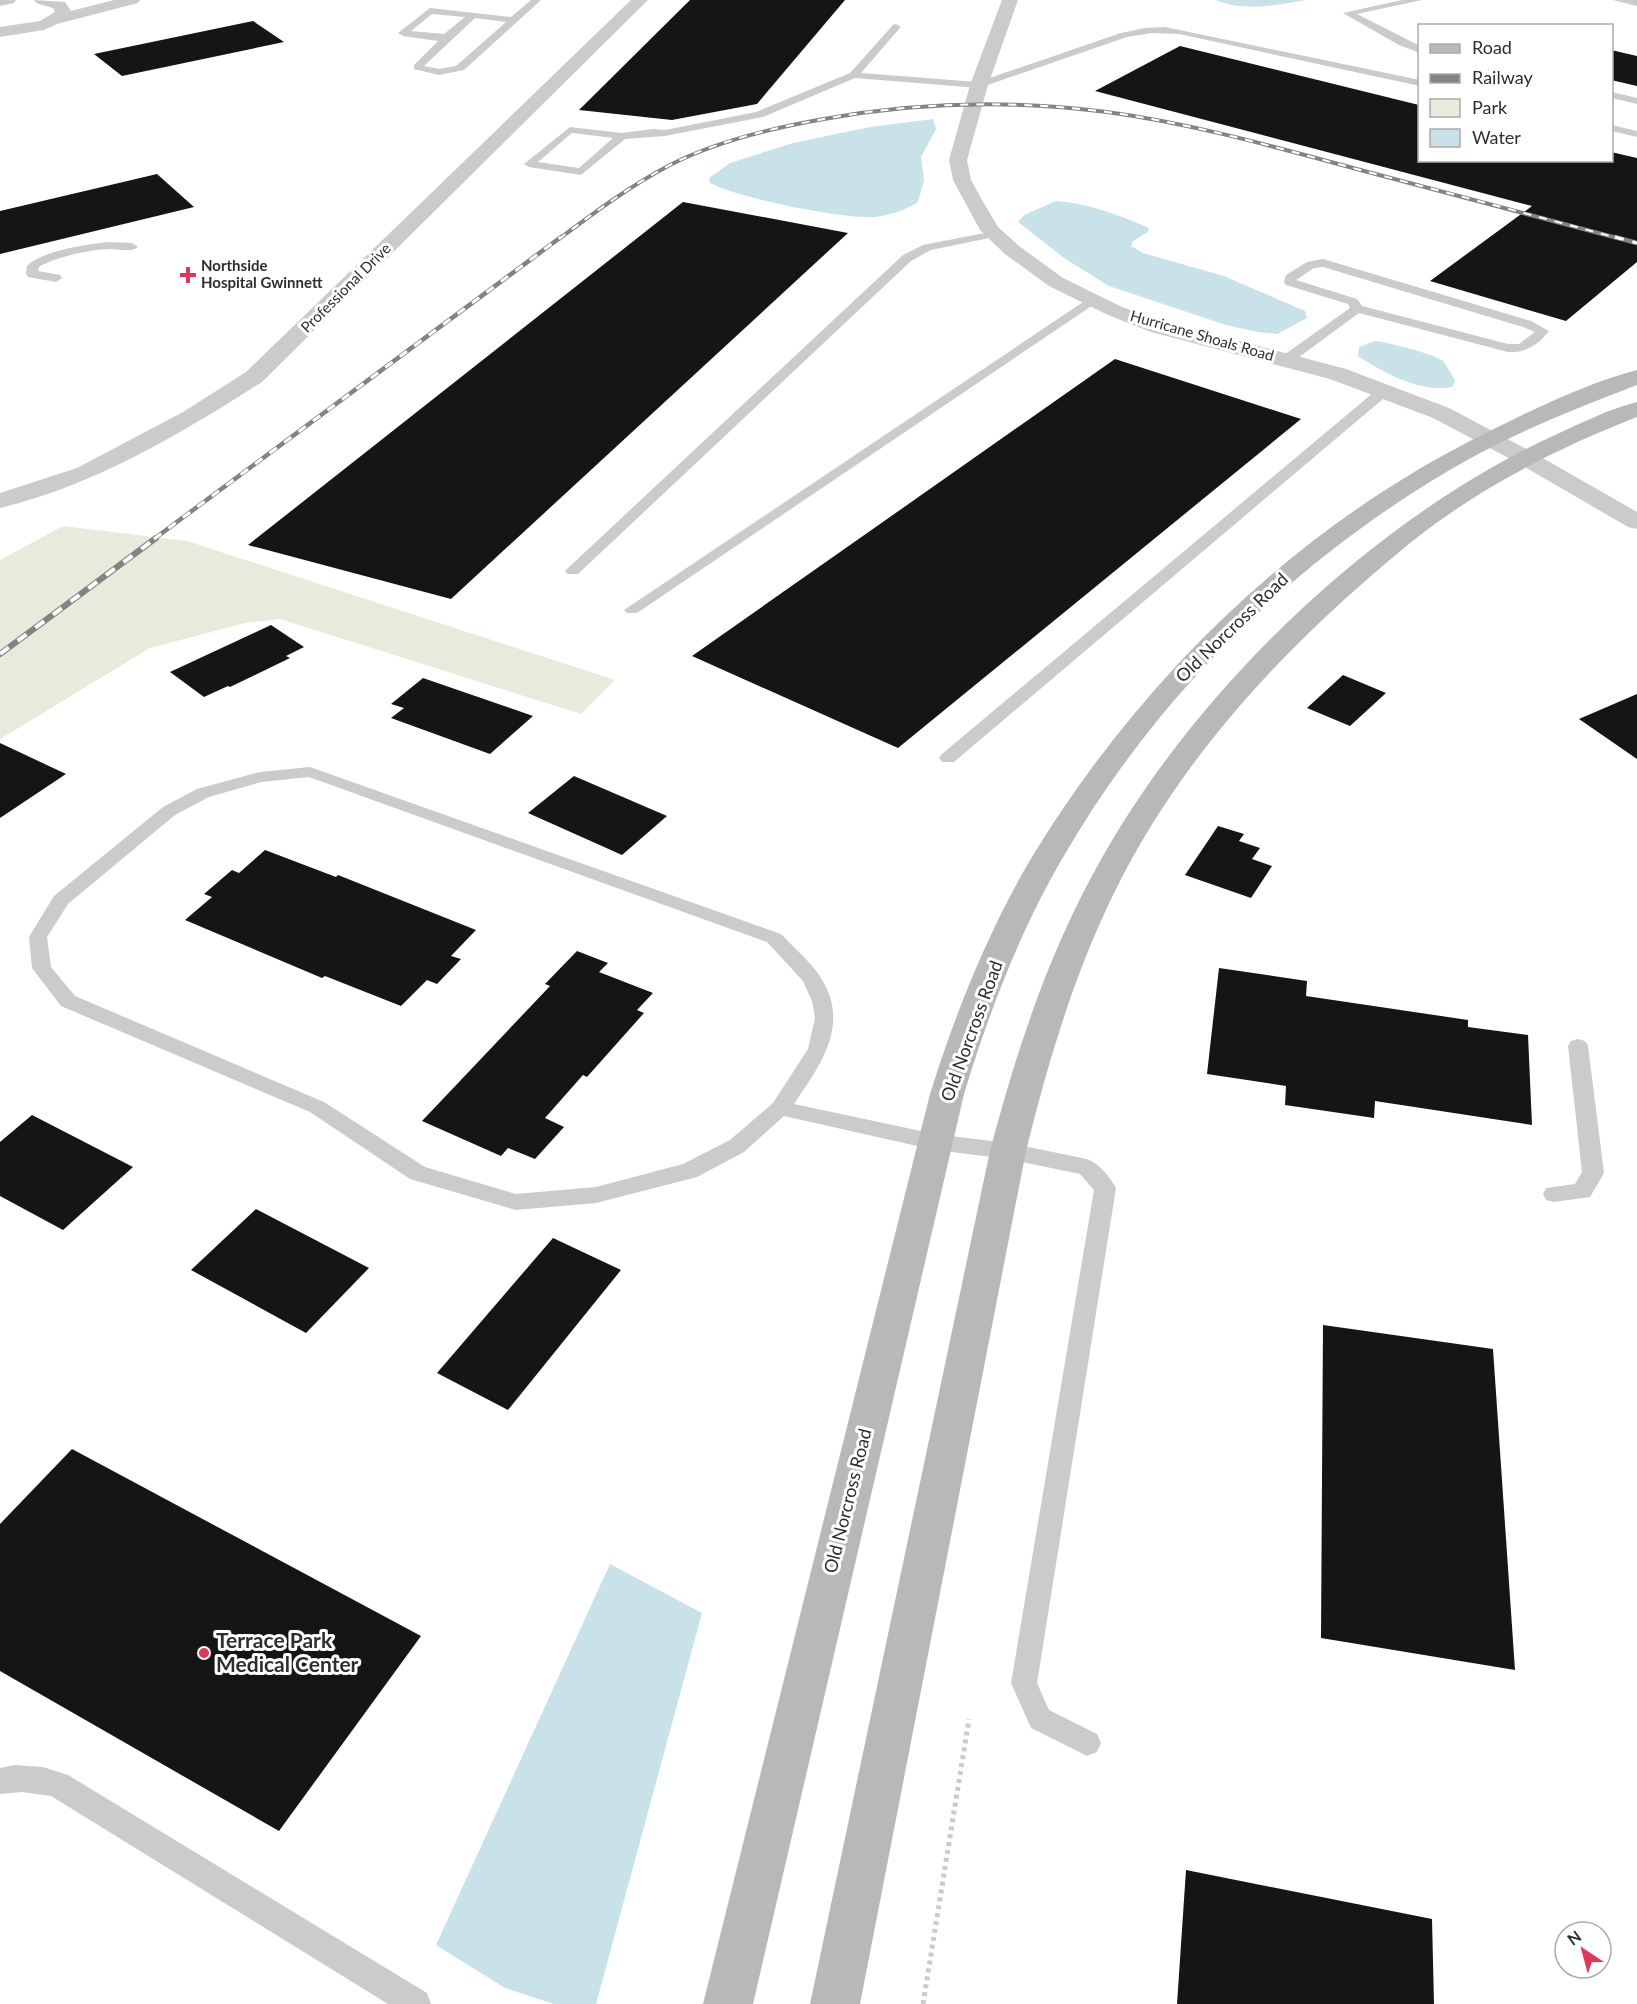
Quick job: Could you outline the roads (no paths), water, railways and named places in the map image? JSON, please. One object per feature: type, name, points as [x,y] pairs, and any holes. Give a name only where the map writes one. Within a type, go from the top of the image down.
[{"type":"main road","name":"Old Norcross Road","points":[[728,2004],[935,1142],[956,1067],[1005,942],[1048,855],[1139,722],[1190,665],[1243,613],[1300,564],[1365,514],[1424,475],[1490,438],[1559,406],[1637,377]]},
{"type":"main road","points":[[835,2004],[1008,1151],[1028,1071],[1070,956],[1118,856],[1172,770],[1232,694],[1310,615],[1421,522],[1526,458],[1566,438],[1637,409]]},
{"type":"street","points":[[4,33],[29,29],[49,5],[102,0]]},
{"type":"street","points":[[49,5],[132,0]]},
{"type":"street","name":"Professional Drive","points":[[0,501],[85,474],[216,402],[254,377],[640,0]]},
{"type":"street","name":"Hurricane Shoals Road","points":[[1010,0],[979,85],[958,160],[962,180],[972,200],[995,234],[1012,250],[1056,282],[1092,300],[1159,327],[1286,360],[1385,390],[1441,413],[1526,458],[1637,522]]},
{"type":"street","points":[[0,481],[158,435]]},
{"type":"lane","points":[[473,15],[447,37],[418,67],[423,70],[447,71],[460,68],[536,0]]},
{"type":"lane","points":[[1417,0],[1348,13],[1418,50]]},
{"type":"lane","points":[[1618,0],[1637,3]]},
{"type":"lane","points":[[447,37],[435,38],[404,33],[430,11],[512,20]]},
{"type":"lane","points":[[622,136],[581,172],[529,164],[570,130],[622,136],[653,132],[665,134],[759,115],[854,75],[896,27]]},
{"type":"lane","points":[[854,75],[979,85],[1124,34],[1158,29],[1179,31],[1418,83]]},
{"type":"lane","points":[[1613,95],[1637,101]]},
{"type":"lane","points":[[1613,128],[1637,134]]},
{"type":"lane","points":[[573,571],[907,258],[927,247],[995,234]]},
{"type":"lane","points":[[56,278],[32,274],[33,266],[39,261],[97,246],[122,244],[132,247]]},
{"type":"lane","points":[[1323,263],[1543,331],[1528,347],[1520,350],[1364,310],[1353,302],[1295,285],[1290,282],[1290,278],[1311,265],[1323,263]]},
{"type":"lane","points":[[1286,360],[1399,286]]},
{"type":"lane","points":[[632,610],[1092,300]]},
{"type":"lane","points":[[948,758],[1385,390]]},
{"type":"lane","points":[[310,772],[774,938],[814,982],[826,1016],[820,1049],[780,1108],[737,1146],[689,1171],[596,1195],[516,1202],[418,1173],[317,1107],[68,1001],[42,968],[38,937],[62,900],[169,811],[203,793],[260,777],[310,772]]},
{"type":"lane","points":[[1554,1194],[1582,1191],[1593,1173],[1578,1046]]},
{"type":"lane","points":[[780,1108],[935,1142],[1008,1151],[1088,1167],[1105,1188],[1024,1683],[1040,1719],[1087,1743]]},
{"type":"lane","points":[[0,1781],[40,1779],[58,1785],[416,2004]]},
{"type":"lane","points":[[701,2004],[718,1983],[748,1918]]},
{"type":"water","points":[[1216,0],[1306,0],[1249,7],[1226,4]]},
{"type":"water","points":[[933,119],[936,129],[921,157],[924,180],[918,202],[891,214],[859,217],[815,211],[743,195],[710,183],[709,178],[730,163],[793,143],[870,127]]},
{"type":"water","points":[[1056,201],[1103,210],[1149,228],[1148,232],[1133,241],[1131,246],[1143,253],[1224,276],[1305,311],[1307,318],[1277,334],[1257,332],[1226,325],[1109,286],[1064,258],[1018,222],[1024,215]]},
{"type":"water","points":[[1375,341],[1439,358],[1445,363],[1455,381],[1452,387],[1427,387],[1415,384],[1391,375],[1358,356],[1359,347]]},
{"type":"water","points":[[610,1564],[702,1613],[596,2004],[554,2004],[505,1988],[436,1945]]},
{"type":"railway","points":[[559,239],[655,173],[707,149],[745,136],[859,113],[930,106],[1001,104],[1107,112],[1206,130],[1621,239]]},
{"type":"railway","points":[[154,539],[561,237]]},
{"type":"railway","points":[[1615,237],[1637,243]]},
{"type":"railway","points":[[0,654],[156,538]]},
{"type":"place","name":"Northside Hospital Gwinnett","points":[[188,275]]},
{"type":"place","name":"Terrace Park Medical Center","points":[[204,1653]]}]
